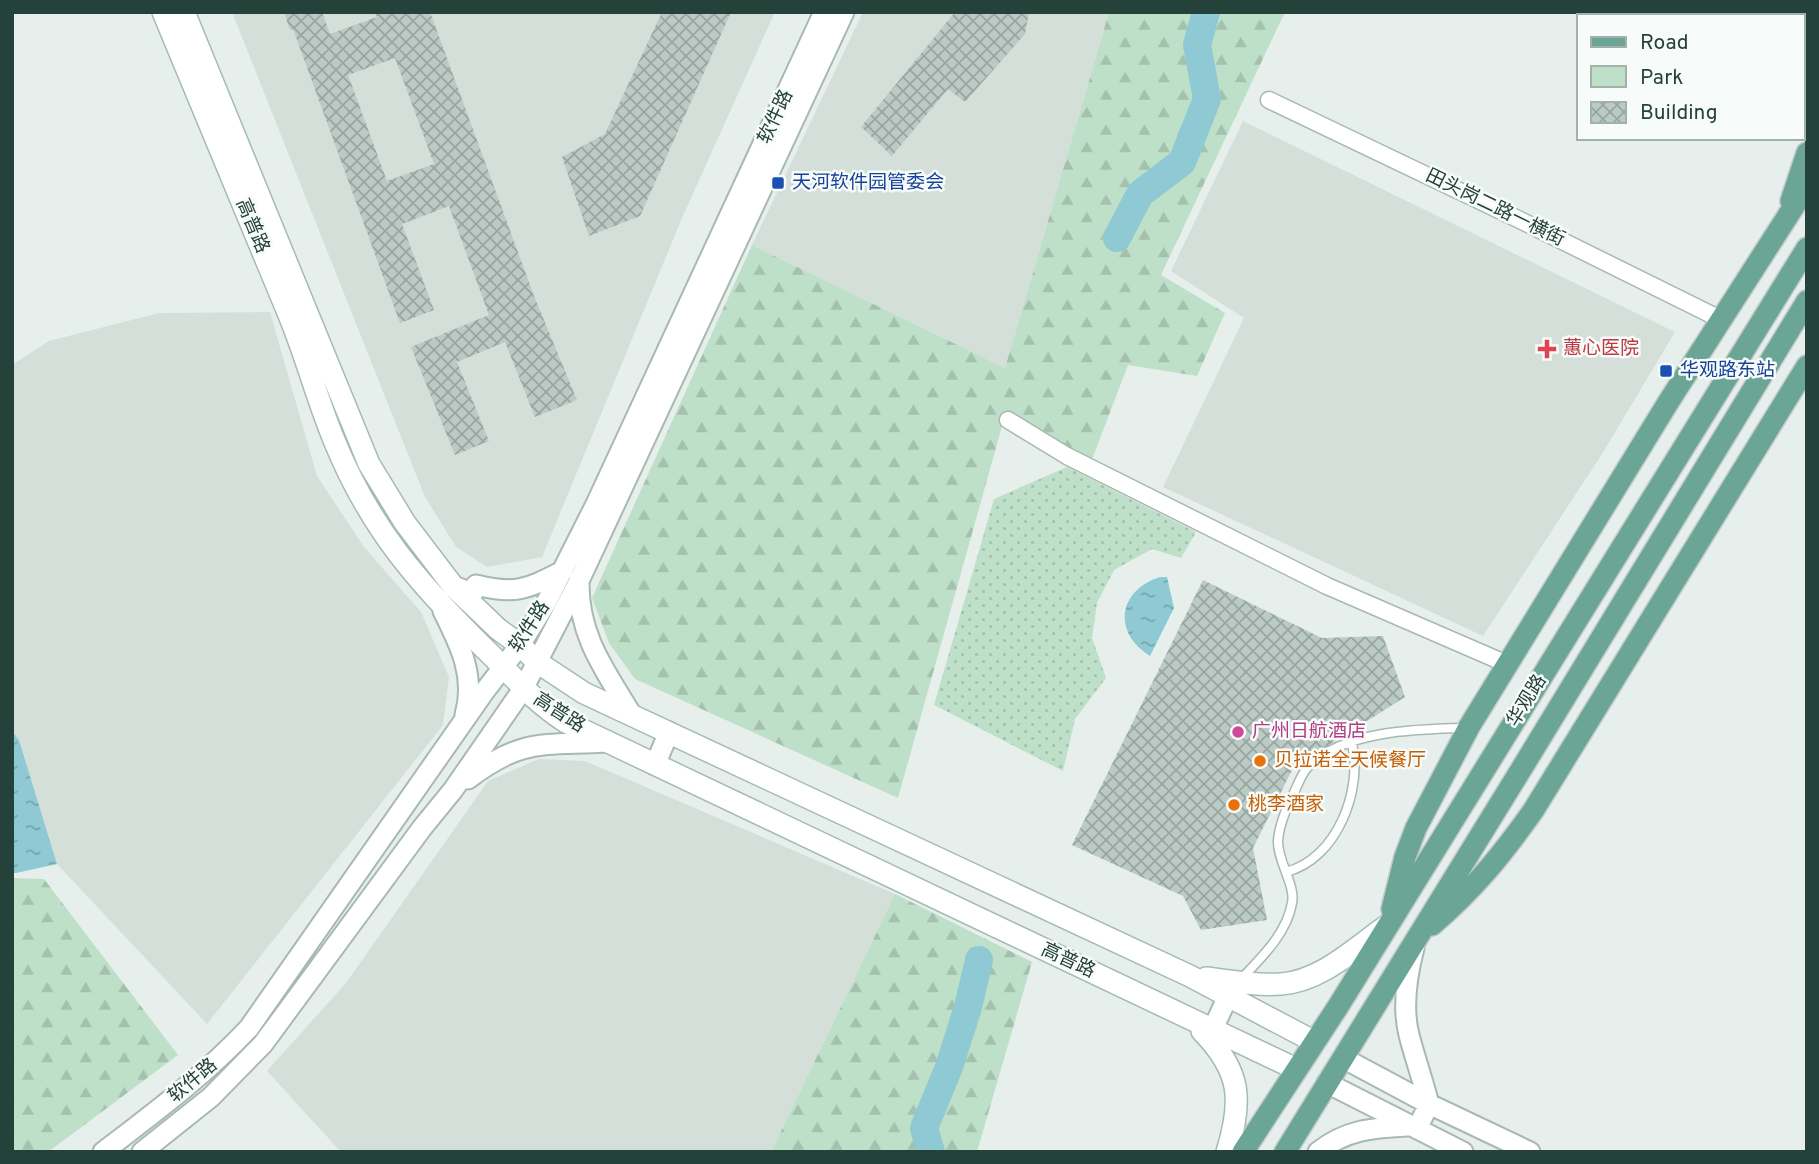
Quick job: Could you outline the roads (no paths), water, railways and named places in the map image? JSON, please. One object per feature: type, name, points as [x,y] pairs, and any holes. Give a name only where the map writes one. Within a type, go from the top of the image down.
[{"type":"main road","name":"高普路","points":[[163,12],[301,343],[343,461],[386,537],[413,574],[523,689],[556,715],[654,765],[1296,1069]]},
{"type":"main road","name":"高普路","points":[[184,12],[369,464],[405,523],[453,586],[498,629],[537,662],[584,693],[1190,976],[1233,989],[1313,1041]]},
{"type":"main road","points":[[1784,220],[1807,153]]},
{"type":"main road","points":[[1233,989],[1304,979],[1333,965],[1388,925],[1402,867],[1416,828],[1469,727],[1720,319],[1807,186]]},
{"type":"main road","points":[[1784,220],[1807,205]]},
{"type":"main road","name":"华观路","points":[[1242,1151],[1388,925],[1807,248]]},
{"type":"main road","name":"华观路","points":[[1285,1152],[1807,301]]},
{"type":"main road","points":[[1417,938],[1467,895],[1501,856],[1533,811],[1807,366]]},
{"type":"main road","points":[[1181,1015],[1203,1031],[1222,1053],[1235,1080],[1242,1151]]},
{"type":"street","name":"软件路","points":[[140,1152],[211,1097],[256,1051],[453,790],[523,689],[537,662],[654,380],[824,12]]},
{"type":"street","name":"软件路","points":[[103,1152],[214,1065],[249,1028],[464,720],[571,576],[844,12]]},
{"type":"street","name":"田头岗二路一横街","points":[[1269,100],[1720,319]]},
{"type":"street","points":[[1008,420],[1067,456],[1327,586],[1507,664]]},
{"type":"street","points":[[453,586],[473,593],[476,585],[519,591],[571,576],[591,646],[631,714]]},
{"type":"street","points":[[440,604],[463,650],[467,666],[469,702],[464,720]]},
{"type":"street","points":[[654,765],[669,732]]},
{"type":"street","points":[[453,790],[492,760],[524,747],[608,742]]},
{"type":"street","points":[[1414,1127],[1429,1104],[1408,1033],[1406,1003],[1409,968],[1417,938]]},
{"type":"street","points":[[1212,1031],[1233,989]]},
{"type":"street","points":[[1343,1058],[1429,1104],[1530,1152]]},
{"type":"street","points":[[1327,1083],[1463,1152]]},
{"type":"street","points":[[1318,1152],[1331,1142],[1356,1131],[1414,1127]]},
{"type":"street","points":[[126,1134],[140,1152]]},
{"type":"lane","points":[[1233,989],[1263,957],[1284,927],[1293,901],[1278,842],[1284,813],[1307,768],[1334,748],[1372,736],[1417,729],[1469,727]]},
{"type":"lane","points":[[1286,872],[1300,869],[1326,846],[1343,819],[1352,787],[1355,756],[1352,743]]},
{"type":"water","points":[[1160,577],[1167,577],[1174,608],[1150,656],[1138,647],[1130,636],[1125,624],[1125,613],[1135,592]]},
{"type":"water","points":[[12,731],[19,740],[57,864],[16,873],[12,873]]},
{"type":"waterway","points":[[1117,238],[1140,194],[1182,162],[1207,99],[1197,45],[1206,12]]},
{"type":"waterway","points":[[931,1152],[924,1128],[949,1067],[979,960]]},
{"type":"place","name":"天河软件园管委会","points":[[778,183]]},
{"type":"place","name":"蕙心医院","points":[[1547,349]]},
{"type":"place","name":"华观路东站","points":[[1666,371]]},
{"type":"place","name":"广州日航酒店","points":[[1238,732]]},
{"type":"place","name":"贝拉诺全天候餐厅","points":[[1260,761]]},
{"type":"place","name":"桃李酒家","points":[[1234,805]]}]
